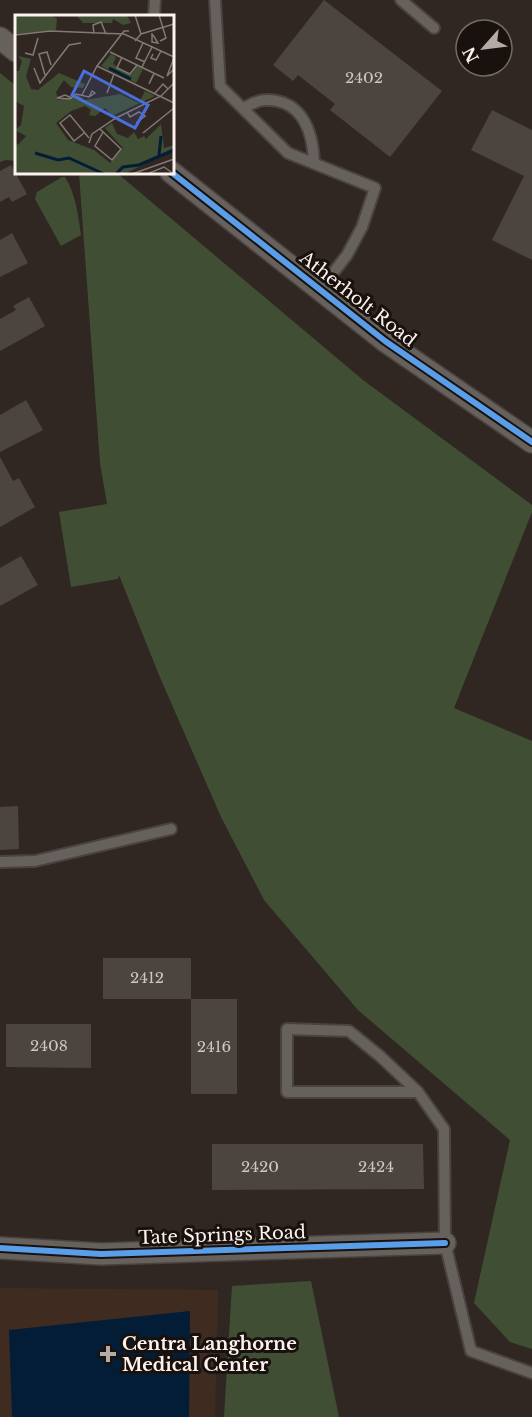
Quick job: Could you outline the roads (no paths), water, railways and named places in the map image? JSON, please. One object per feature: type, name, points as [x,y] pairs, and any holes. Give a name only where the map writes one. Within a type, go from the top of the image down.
[{"type":"street","points":[[0,38],[15,50]]},
{"type":"street","name":"Atherholt Road","points":[[174,174],[386,341],[509,429],[532,442]]},
{"type":"street","name":"Tate Springs Road","points":[[0,1248],[100,1254],[445,1243]]},
{"type":"lane","points":[[154,15],[155,0]]},
{"type":"lane","points":[[215,0],[220,86],[288,153],[375,188],[362,227],[347,255],[320,290]]},
{"type":"lane","points":[[401,0],[434,28]]},
{"type":"lane","points":[[243,108],[263,100],[280,102],[296,111],[308,125],[313,145],[314,163]]},
{"type":"lane","points":[[0,862],[35,861],[171,829]]},
{"type":"lane","points":[[418,1092],[287,1092],[287,1029],[349,1031],[418,1092],[444,1129],[445,1243],[471,1351],[532,1373]]},
{"type":"water","name":"Centra Langhorne Medical Center","points":[[190,1311],[189,1417],[12,1417],[9,1330]]},
{"type":"place","name":"Centra Langhorne Medical Center","points":[[108,1354]]}]
